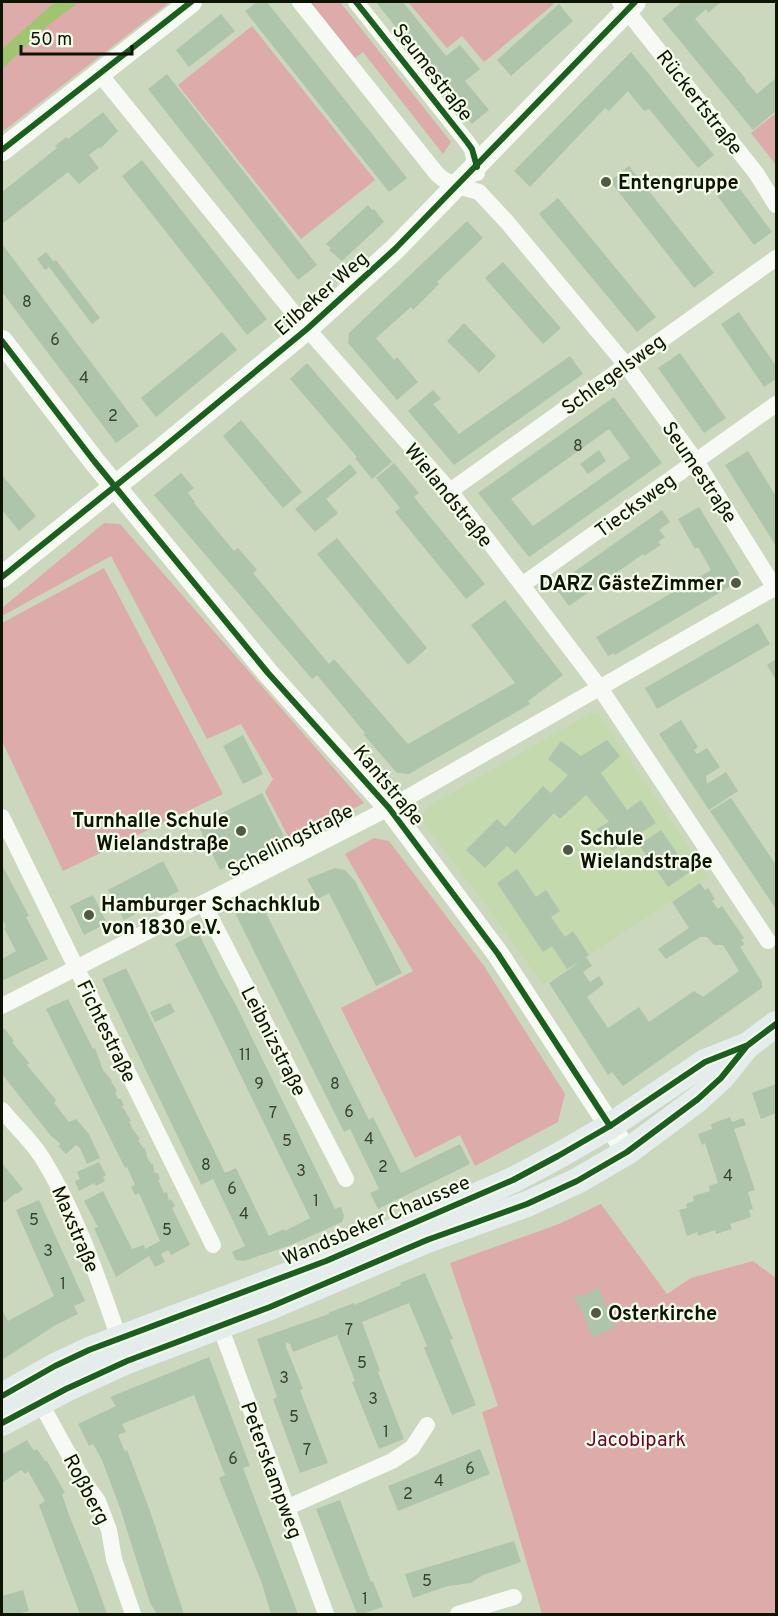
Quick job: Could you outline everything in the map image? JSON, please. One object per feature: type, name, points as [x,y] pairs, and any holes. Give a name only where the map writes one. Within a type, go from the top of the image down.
[{"type":"main road","name":"Wandsbeker Chaussee","points":[[2,1423],[40,1402],[127,1361],[220,1326],[427,1240],[527,1204],[581,1179],[627,1152],[718,1081],[748,1045],[777,1024]]},
{"type":"main road","name":"Wandsbeker Chaussee","points":[[2,1396],[55,1366],[119,1337],[326,1261],[513,1180],[610,1126],[705,1062],[748,1045]]},
{"type":"street","points":[[2,150],[191,2]]},
{"type":"street","name":"Seumestraße","points":[[300,2],[437,174],[443,179],[469,189],[507,222],[626,365],[696,461],[776,589]]},
{"type":"street","name":"Seumestraße","points":[[356,2],[467,141],[477,167]]},
{"type":"street","name":"Eilbeker Weg","points":[[2,577],[307,329],[395,249],[469,189],[477,167],[627,4]]},
{"type":"street","name":"Rückertstraße","points":[[627,4],[756,173],[777,205]]},
{"type":"street","name":"Wielandstraße","points":[[99,73],[307,329],[450,492],[522,585],[600,688],[768,941]]},
{"type":"street","name":"Schlegelsweg","points":[[450,492],[777,258]]},
{"type":"street","name":"Kantstraße","points":[[2,341],[115,486],[268,673],[389,808],[498,954],[627,1152]]},
{"type":"street","name":"Tiecksweg","points":[[522,585],[777,404]]},
{"type":"street","name":"Schellingstraße","points":[[2,1006],[389,808],[776,589]]},
{"type":"street","name":"Fichtestraße","points":[[2,817],[213,1245]]},
{"type":"street","name":"Leibnizstraße","points":[[203,903],[346,1179]]},
{"type":"street","name":"Maxstraße","points":[[2,1110],[39,1153],[58,1184],[94,1267],[127,1361]]},
{"type":"street","name":"Peterskampweg","points":[[220,1326],[326,1614]]},
{"type":"street","name":"Roßberg","points":[[40,1402],[84,1482],[98,1501],[109,1530],[114,1559],[133,1614]]},
{"type":"street","points":[[286,1508],[392,1461],[412,1448],[427,1425]]},
{"type":"street","points":[[458,1614],[514,1597]]},
{"type":"shaded area","points":[[55,2],[79,2],[47,26],[2,69],[2,49]]},
{"type":"shaded area","name":"Schule Wielandstraße","points":[[595,713],[600,716],[709,877],[543,985],[424,824],[423,817],[429,806],[589,714]]},
{"type":"green space","points":[[2,2],[170,2],[2,132]]},
{"type":"green space","points":[[310,2],[340,2],[451,142],[443,154],[363,52],[355,58]]},
{"type":"green space","points":[[408,2],[551,2],[554,4],[484,62],[462,36],[447,48]]},
{"type":"green space","points":[[252,26],[375,180],[301,239],[178,85]]},
{"type":"green space","points":[[776,113],[776,165],[751,133]]},
{"type":"green space","points":[[104,523],[120,524],[364,803],[291,842],[265,792],[273,779],[241,724],[207,739],[111,556],[2,616],[2,608]]},
{"type":"green space","points":[[104,568],[223,794],[63,871],[2,741],[2,623]]},
{"type":"green space","points":[[374,838],[389,841],[484,966],[565,1094],[558,1122],[475,1166],[460,1135],[415,1158],[341,1008],[413,971],[345,854]]},
{"type":"green space","name":"Jacobipark","points":[[601,1204],[667,1294],[691,1278],[753,1261],[776,1278],[776,1614],[542,1614],[482,1412],[498,1406],[450,1263],[559,1224]]},
{"type":"building","points":[[257,2],[267,2],[407,178],[389,192],[245,11]]},
{"type":"building","points":[[376,2],[403,2],[446,56],[460,45],[480,69],[465,81],[489,110],[472,124]]},
{"type":"building","points":[[682,2],[721,2],[708,13],[706,9],[695,19],[757,94],[776,78],[776,111],[753,130],[662,19]]},
{"type":"building","points":[[559,4],[573,21],[511,76],[497,60]]},
{"type":"building","points":[[221,14],[235,31],[189,67],[176,50]]},
{"type":"building","points":[[631,52],[714,155],[698,168],[649,109],[644,111],[628,91],[609,111],[605,108],[530,187],[514,171]]},
{"type":"building","points":[[167,74],[317,265],[298,280],[148,89]]},
{"type":"building","points":[[103,112],[118,131],[100,149],[99,147],[89,155],[99,168],[79,184],[68,172],[2,224],[2,192],[57,148],[55,146],[66,137],[68,139]]},
{"type":"building","points":[[142,160],[267,319],[247,335],[122,176]]},
{"type":"building","points":[[629,166],[714,273],[694,288],[610,181]]},
{"type":"building","points":[[731,177],[772,232],[754,245],[713,190]]},
{"type":"building","points":[[558,198],[656,317],[637,332],[539,214]]},
{"type":"building","points":[[368,205],[384,222],[342,261],[329,250],[331,248],[326,244]]},
{"type":"building","points":[[467,221],[483,238],[437,282],[439,284],[413,310],[411,307],[376,338],[394,360],[397,357],[418,382],[397,400],[348,343],[349,333]]},
{"type":"building","points":[[2,244],[139,426],[116,443],[2,292]]},
{"type":"building","points":[[46,252],[54,262],[56,260],[100,318],[92,324],[49,267],[45,270],[37,259]]},
{"type":"building","points":[[503,262],[561,328],[543,344],[485,278]]},
{"type":"building","points":[[739,312],[776,366],[776,379],[764,387],[721,324]]},
{"type":"building","points":[[464,323],[496,356],[479,373],[447,341]]},
{"type":"building","points":[[222,332],[237,350],[156,417],[141,398]]},
{"type":"building","points":[[680,353],[726,418],[704,433],[658,368]]},
{"type":"building","points":[[570,356],[583,374],[454,465],[408,411],[433,390],[441,399],[433,404],[459,434]]},
{"type":"building","points":[[307,363],[392,462],[372,479],[355,458],[357,457],[290,379]]},
{"type":"building","points":[[614,397],[662,463],[529,557],[478,493]],"holes":[[[609,429],[630,458],[533,526],[511,499]]]},
{"type":"building","points":[[241,420],[302,492],[283,508],[223,436]]},
{"type":"building","points":[[599,450],[606,461],[588,474],[580,464]]},
{"type":"building","points":[[748,451],[776,496],[776,546],[725,465]]},
{"type":"building","points":[[394,463],[419,493],[414,497],[485,584],[466,599],[395,512],[400,508],[376,478]]},
{"type":"building","points":[[350,464],[357,473],[326,499],[338,513],[315,532],[295,509]]},
{"type":"building","points":[[181,473],[194,488],[188,493],[194,503],[234,551],[238,548],[257,570],[253,573],[329,664],[334,659],[408,744],[515,683],[471,625],[505,600],[563,675],[528,701],[530,704],[409,774],[397,773],[317,675],[312,679],[154,495]]},
{"type":"building","points":[[2,475],[36,516],[19,531],[2,510]]},
{"type":"building","points":[[699,507],[739,573],[736,583],[615,655],[614,653],[608,656],[596,637],[711,570],[698,547],[695,549],[678,519]]},
{"type":"building","points":[[662,510],[670,522],[659,530],[665,537],[658,542],[661,545],[644,556],[643,554],[569,606],[554,586]]},
{"type":"building","points":[[337,538],[427,648],[408,665],[317,554]]},
{"type":"building","points":[[758,623],[770,644],[657,709],[645,688]]},
{"type":"building","points":[[776,659],[776,680],[767,665]]},
{"type":"building","points":[[681,720],[698,747],[694,750],[697,754],[707,748],[720,767],[706,776],[707,784],[726,772],[738,791],[709,810],[659,734]]},
{"type":"building","points":[[243,735],[263,774],[243,784],[223,746]]},
{"type":"building","points":[[607,740],[620,756],[601,773],[627,810],[641,800],[656,823],[612,851],[597,829],[609,822],[586,795],[560,819],[554,813],[515,854],[507,846],[485,868],[466,850],[497,819],[505,827],[543,786],[551,793],[568,775],[548,759],[561,741],[581,756]]},
{"type":"building","name":"Turnhalle Schule Wielandstraße","points":[[262,793],[285,838],[220,870],[198,825]]},
{"type":"building","points":[[731,798],[776,865],[776,909],[710,811]]},
{"type":"building","points":[[661,830],[690,872],[668,887],[639,845]]},
{"type":"building","points":[[163,861],[179,891],[124,920],[108,890]]},
{"type":"building","points":[[2,865],[29,916],[26,917],[48,959],[2,981],[2,959],[16,951],[4,928],[6,927],[2,918]]},
{"type":"building","points":[[335,868],[345,870],[355,881],[402,973],[376,986],[329,893],[318,899],[307,879]]},
{"type":"building","points":[[517,869],[536,897],[546,890],[560,911],[551,917],[565,937],[573,931],[589,955],[586,957],[592,966],[583,972],[590,982],[599,976],[604,984],[587,997],[608,1028],[639,1007],[649,1022],[694,991],[703,997],[739,971],[723,945],[714,945],[707,937],[700,937],[666,959],[658,949],[689,928],[672,902],[700,883],[705,890],[708,888],[715,899],[712,901],[718,909],[722,906],[744,938],[741,940],[745,944],[740,947],[762,982],[762,988],[623,1086],[612,1072],[608,1075],[549,983],[581,961],[567,969],[552,946],[543,952],[497,883]]},
{"type":"building","name":"Hamburger Schachklub von 1830 e.V.","points":[[93,895],[107,923],[84,935],[70,906]]},
{"type":"building","points":[[260,901],[369,1120],[373,1117],[401,1173],[460,1144],[470,1164],[378,1209],[370,1193],[379,1189],[350,1129],[344,1132],[235,913]]},
{"type":"building","points":[[198,932],[335,1209],[341,1207],[344,1216],[342,1222],[291,1245],[244,1261],[236,1260],[232,1252],[245,1246],[213,1179],[201,1185],[102,979],[126,968],[225,1173],[236,1168],[269,1236],[284,1229],[285,1231],[310,1218],[175,944]]},
{"type":"building","points":[[68,999],[93,1049],[95,1048],[103,1070],[117,1091],[115,1092],[118,1099],[121,1099],[124,1105],[122,1106],[131,1121],[129,1121],[132,1128],[145,1148],[155,1173],[158,1173],[160,1179],[158,1180],[164,1193],[167,1192],[169,1201],[171,1199],[175,1206],[172,1208],[190,1245],[171,1255],[168,1250],[161,1254],[165,1262],[155,1267],[149,1256],[116,1277],[94,1228],[98,1227],[84,1201],[103,1191],[132,1249],[144,1245],[145,1249],[160,1241],[139,1193],[135,1195],[131,1187],[135,1185],[127,1167],[125,1168],[46,1009]]},
{"type":"building","points":[[170,1003],[175,1012],[155,1022],[150,1012]]},
{"type":"building","points":[[4,1028],[29,1063],[27,1065],[56,1100],[54,1103],[69,1122],[76,1119],[89,1134],[100,1158],[87,1164],[80,1148],[76,1145],[66,1154],[58,1146],[61,1144],[51,1136],[2,1074],[2,1030]]},
{"type":"building","points":[[776,1084],[776,1113],[761,1119],[752,1093]]},
{"type":"building","points":[[730,1117],[732,1122],[743,1118],[746,1125],[734,1129],[755,1190],[748,1192],[753,1209],[749,1210],[751,1217],[730,1224],[732,1229],[716,1234],[715,1230],[698,1236],[697,1232],[687,1236],[679,1210],[687,1208],[686,1204],[694,1201],[693,1196],[710,1191],[709,1186],[718,1183],[705,1143],[702,1145],[698,1134],[712,1129],[711,1124]]},
{"type":"building","points":[[99,1162],[106,1175],[103,1177],[105,1181],[96,1186],[94,1183],[79,1191],[75,1181],[80,1179],[77,1172]]},
{"type":"building","points":[[2,1163],[23,1189],[2,1204]]},
{"type":"building","points":[[39,1200],[85,1301],[74,1306],[78,1314],[54,1326],[2,1360],[2,1310],[8,1321],[54,1296],[16,1210]]},
{"type":"building","points":[[425,1273],[453,1339],[450,1340],[476,1405],[452,1415],[424,1348],[427,1346],[409,1303],[362,1322],[380,1371],[378,1372],[404,1439],[379,1449],[352,1382],[355,1381],[337,1335],[293,1352],[290,1344],[286,1342],[303,1389],[300,1390],[328,1463],[300,1473],[273,1399],[277,1397],[257,1339],[354,1303],[354,1305]]},
{"type":"building","name":"Osterkirche","points":[[597,1286],[600,1287],[599,1293],[601,1292],[605,1306],[608,1307],[606,1308],[611,1315],[609,1316],[617,1327],[616,1330],[613,1328],[594,1339],[585,1323],[587,1322],[585,1317],[583,1318],[583,1311],[580,1312],[579,1310],[582,1309],[579,1304],[577,1305],[578,1301],[574,1297],[596,1289]]},
{"type":"building","points":[[209,1357],[250,1466],[243,1468],[298,1614],[271,1614],[261,1581],[219,1478],[225,1475],[194,1395],[122,1424],[126,1432],[118,1435],[125,1452],[127,1450],[150,1511],[184,1614],[157,1614],[150,1603],[102,1460],[93,1444],[89,1446],[78,1424],[116,1406],[110,1397]]},
{"type":"building","points":[[27,1440],[34,1451],[37,1449],[47,1461],[65,1493],[62,1494],[69,1515],[107,1614],[80,1614],[39,1505],[45,1501],[28,1471],[25,1474],[21,1470],[2,1483],[2,1454]]},
{"type":"building","points":[[480,1449],[490,1474],[398,1511],[388,1486]]},
{"type":"building","points":[[340,1500],[371,1582],[373,1581],[383,1607],[362,1614],[357,1614],[316,1509]]},
{"type":"building","points":[[514,1541],[521,1562],[483,1575],[471,1583],[448,1586],[413,1598],[405,1574]]},
{"type":"building","points":[[23,1590],[29,1611],[3,1614],[2,1596]]},
{"type":"cycle path","points":[[2,150],[191,2]]},
{"type":"cycle path","points":[[356,2],[467,142],[472,149],[477,167]]},
{"type":"cycle path","points":[[2,577],[307,329],[395,249],[635,2]]},
{"type":"cycle path","points":[[2,341],[94,461],[268,673],[389,808],[498,954],[610,1126]]},
{"type":"cycle path","points":[[2,1396],[89,1350],[326,1261],[513,1180],[610,1126],[705,1062],[748,1045],[776,1024]]},
{"type":"cycle path","points":[[2,1423],[66,1389],[127,1361],[270,1307],[427,1240],[527,1204],[577,1181],[627,1152],[698,1099],[721,1078],[746,1047]]},
{"type":"place","name":"Entengruppe","points":[[606,182]]},
{"type":"place","name":"DARZ GästeZimmer","points":[[736,583]]},
{"type":"place","name":"Turnhalle Schule Wielandstraße","points":[[241,831]]},
{"type":"place","name":"Schule Wielandstraße","points":[[568,850]]},
{"type":"place","name":"Hamburger Schachklub von 1830 e.V.","points":[[89,915]]},
{"type":"place","name":"Osterkirche","points":[[596,1313]]}]
